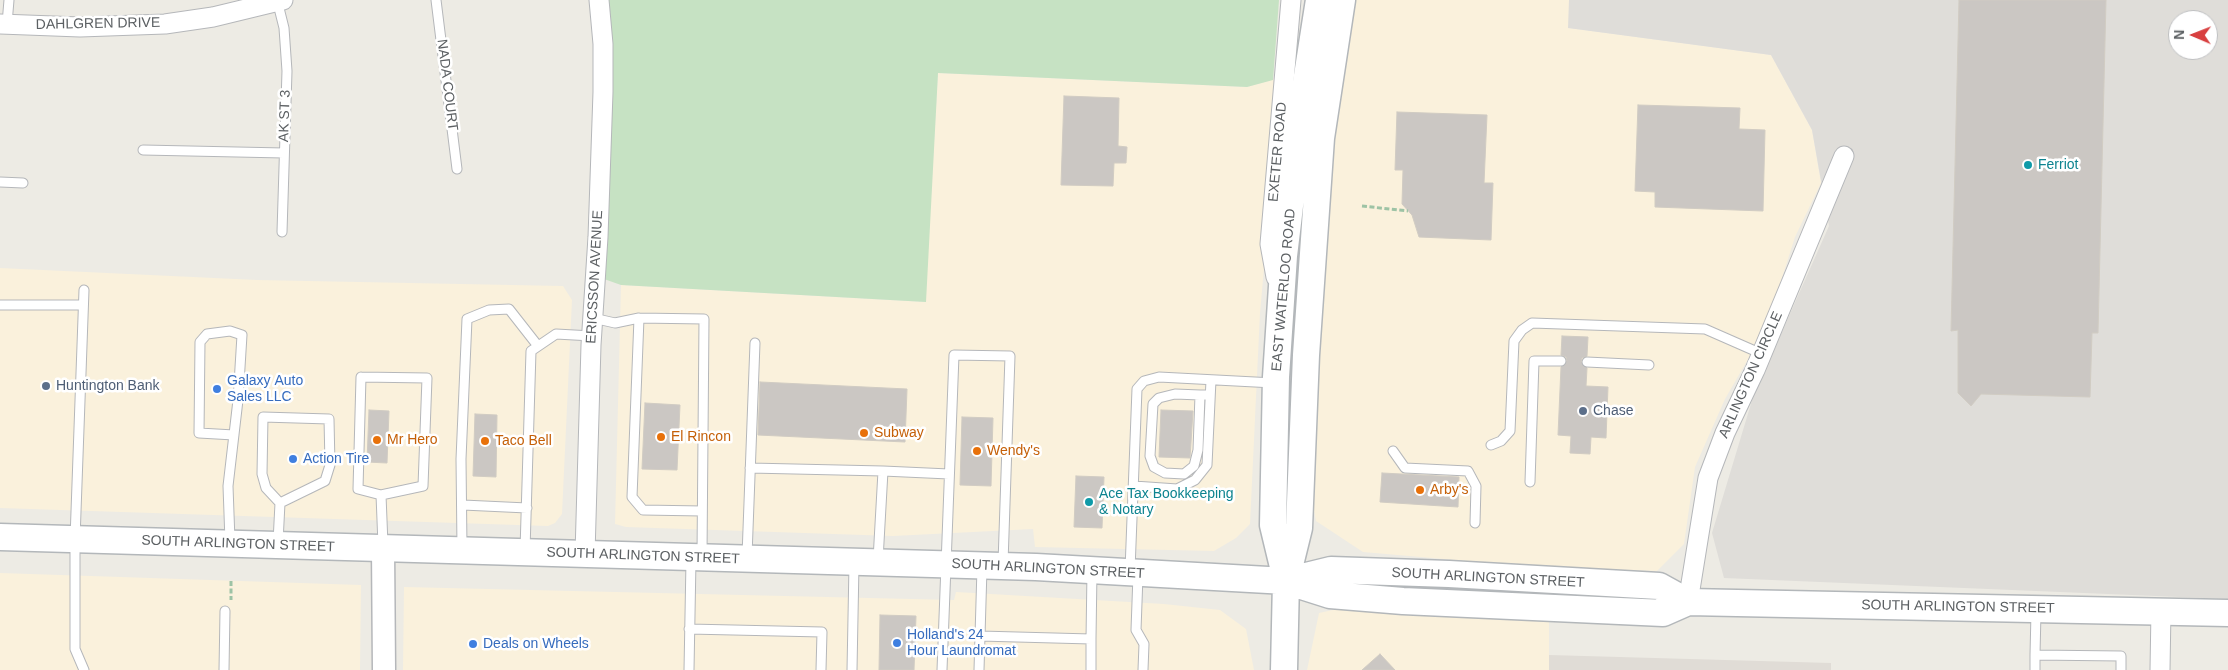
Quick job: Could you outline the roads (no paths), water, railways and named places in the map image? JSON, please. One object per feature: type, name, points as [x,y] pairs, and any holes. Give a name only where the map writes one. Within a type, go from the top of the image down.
[{"type":"main road","name":"EAST WATERLOO ROAD","points":[[1286,580],[1274,525],[1276,383],[1281,302],[1301,114],[1319,0]]},
{"type":"main road","name":"EAST WATERLOO ROAD","points":[[1284,670],[1286,580],[1299,528],[1306,355],[1321,138],[1342,0]]},
{"type":"main road","name":"SOUTH ARLINGTON STREET","points":[[0,536],[993,566],[1286,580],[1330,595],[1412,602],[1663,613],[1688,602],[2161,610],[2228,613]]},
{"type":"street","name":"ERICSSON AVENUE","points":[[585,554],[592,327],[603,92],[599,0]]},
{"type":"street","name":"EXETER ROAD","points":[[1281,302],[1270,244],[1292,0]]},
{"type":"street","name":"DAHLGREN DRIVE","points":[[4,24],[90,27],[165,24],[213,17],[279,1]]},
{"type":"street","name":"ARLINGTON CIRCLE","points":[[1688,602],[1708,478],[1725,433],[1762,354],[1844,156]]},
{"type":"street","points":[[383,548],[384,670]]},
{"type":"street","points":[[2160,670],[2161,610]]},
{"type":"lane","points":[[4,24],[10,0]]},
{"type":"lane","name":"NADA COURT","points":[[436,0],[457,170]]},
{"type":"lane","name":"AK ST 3","points":[[279,1],[284,28],[287,71],[282,232]]},
{"type":"lane","points":[[144,150],[284,153]]},
{"type":"lane","points":[[0,182],[23,183]]},
{"type":"lane","points":[[84,290],[76,539],[75,649],[84,670]]},
{"type":"lane","points":[[0,305],[83,305]]},
{"type":"lane","points":[[462,550],[462,459],[467,319],[489,310],[510,309],[538,346]]},
{"type":"lane","points":[[639,318],[632,497],[643,510],[702,511]]},
{"type":"lane","points":[[525,552],[531,351],[556,334],[639,318],[704,319],[702,511],[689,629],[689,670]]},
{"type":"lane","points":[[1491,445],[1501,441],[1510,431],[1514,341],[1522,330],[1532,323],[1706,329],[1762,354]]},
{"type":"lane","points":[[231,544],[228,486],[234,435],[242,335],[230,331],[207,334],[200,342],[199,433],[234,435]]},
{"type":"lane","points":[[747,559],[755,344]]},
{"type":"lane","points":[[942,670],[944,564],[954,355],[1010,356],[993,566],[980,636],[979,670]]},
{"type":"lane","points":[[1530,482],[1534,361],[1561,361]]},
{"type":"lane","points":[[1587,362],[1649,365]]},
{"type":"lane","points":[[361,377],[427,378],[423,486],[381,495],[358,489],[361,377]]},
{"type":"lane","points":[[1144,670],[1144,644],[1136,630],[1134,573],[1137,389],[1144,381],[1160,377],[1276,383]]},
{"type":"lane","points":[[1134,486],[1177,489],[1195,480],[1207,465],[1211,380]]},
{"type":"lane","points":[[1200,395],[1198,450],[1194,466],[1184,474],[1165,473],[1154,467],[1150,456],[1153,404],[1159,398],[1175,394],[1210,395]]},
{"type":"lane","points":[[278,545],[280,503],[266,488],[262,474],[263,417],[329,420],[330,465],[325,481],[280,503]]},
{"type":"lane","points":[[1393,451],[1404,468],[1468,471],[1476,486],[1475,523]]},
{"type":"lane","points":[[750,468],[949,474]]},
{"type":"lane","points":[[852,670],[866,562],[883,471]]},
{"type":"lane","points":[[381,495],[383,548]]},
{"type":"lane","points":[[463,505],[526,508]]},
{"type":"lane","points":[[1091,670],[1092,571]]},
{"type":"lane","points":[[2035,670],[2036,608]]},
{"type":"lane","points":[[224,670],[225,611]]},
{"type":"lane","points":[[689,629],[822,632],[821,670]]},
{"type":"lane","points":[[980,636],[1091,639]]},
{"type":"lane","points":[[2035,655],[2121,656],[2121,670]]},
{"type":"place","name":"Ferriot","points":[[2028,165]]},
{"type":"place","name":"Huntington Bank","points":[[46,386]]},
{"type":"place","name":"Galaxy Auto Sales LLC","points":[[217,389]]},
{"type":"place","name":"Chase","points":[[1583,411]]},
{"type":"place","name":"Subway","points":[[864,433]]},
{"type":"place","name":"El Rincon","points":[[661,437]]},
{"type":"place","name":"Mr Hero","points":[[377,440]]},
{"type":"place","name":"Taco Bell","points":[[485,441]]},
{"type":"place","name":"Wendy's","points":[[977,451]]},
{"type":"place","name":"Action Tire","points":[[293,459]]},
{"type":"place","name":"Arby's","points":[[1420,490]]},
{"type":"place","name":"Ace Tax Bookkeeping & Notary","points":[[1089,502]]},
{"type":"place","name":"Holland's 24 Hour Laundromat","points":[[897,643]]},
{"type":"place","name":"Deals on Wheels","points":[[473,644]]}]
